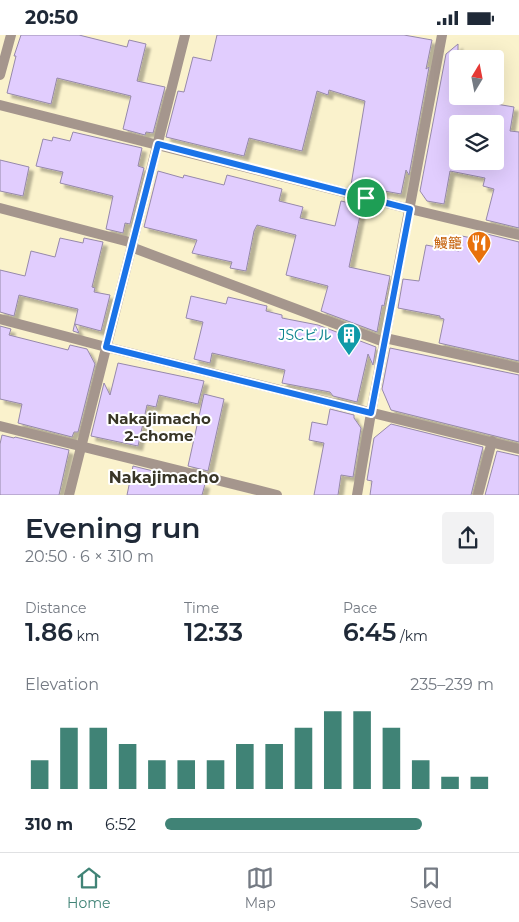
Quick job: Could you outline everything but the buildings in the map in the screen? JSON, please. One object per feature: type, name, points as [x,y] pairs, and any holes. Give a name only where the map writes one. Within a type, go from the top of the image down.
[{"type":"street","points":[[0,75],[11,35]]},
{"type":"street","points":[[69,495],[185,35]]},
{"type":"street","points":[[357,495],[442,35]]},
{"type":"street","points":[[0,105],[519,235]]},
{"type":"street","points":[[0,208],[132,245],[385,340],[519,368]]},
{"type":"street","points":[[0,319],[519,449]]},
{"type":"street","points":[[0,426],[276,495]]},
{"type":"street","points":[[478,495],[492,441]]},
{"type":"place","name":"鰻籠","points":[[479,264]]},
{"type":"place","name":"JSCビル","points":[[349,356]]},
{"type":"district","name":"Nakajimacho 2-chome","points":[[159,426]]},
{"type":"district","name":"Nakajimacho","points":[[164,477]]},
{"type":"route","points":[[158,144],[366,198],[410,209],[371,413],[106,347],[158,144]]}]
